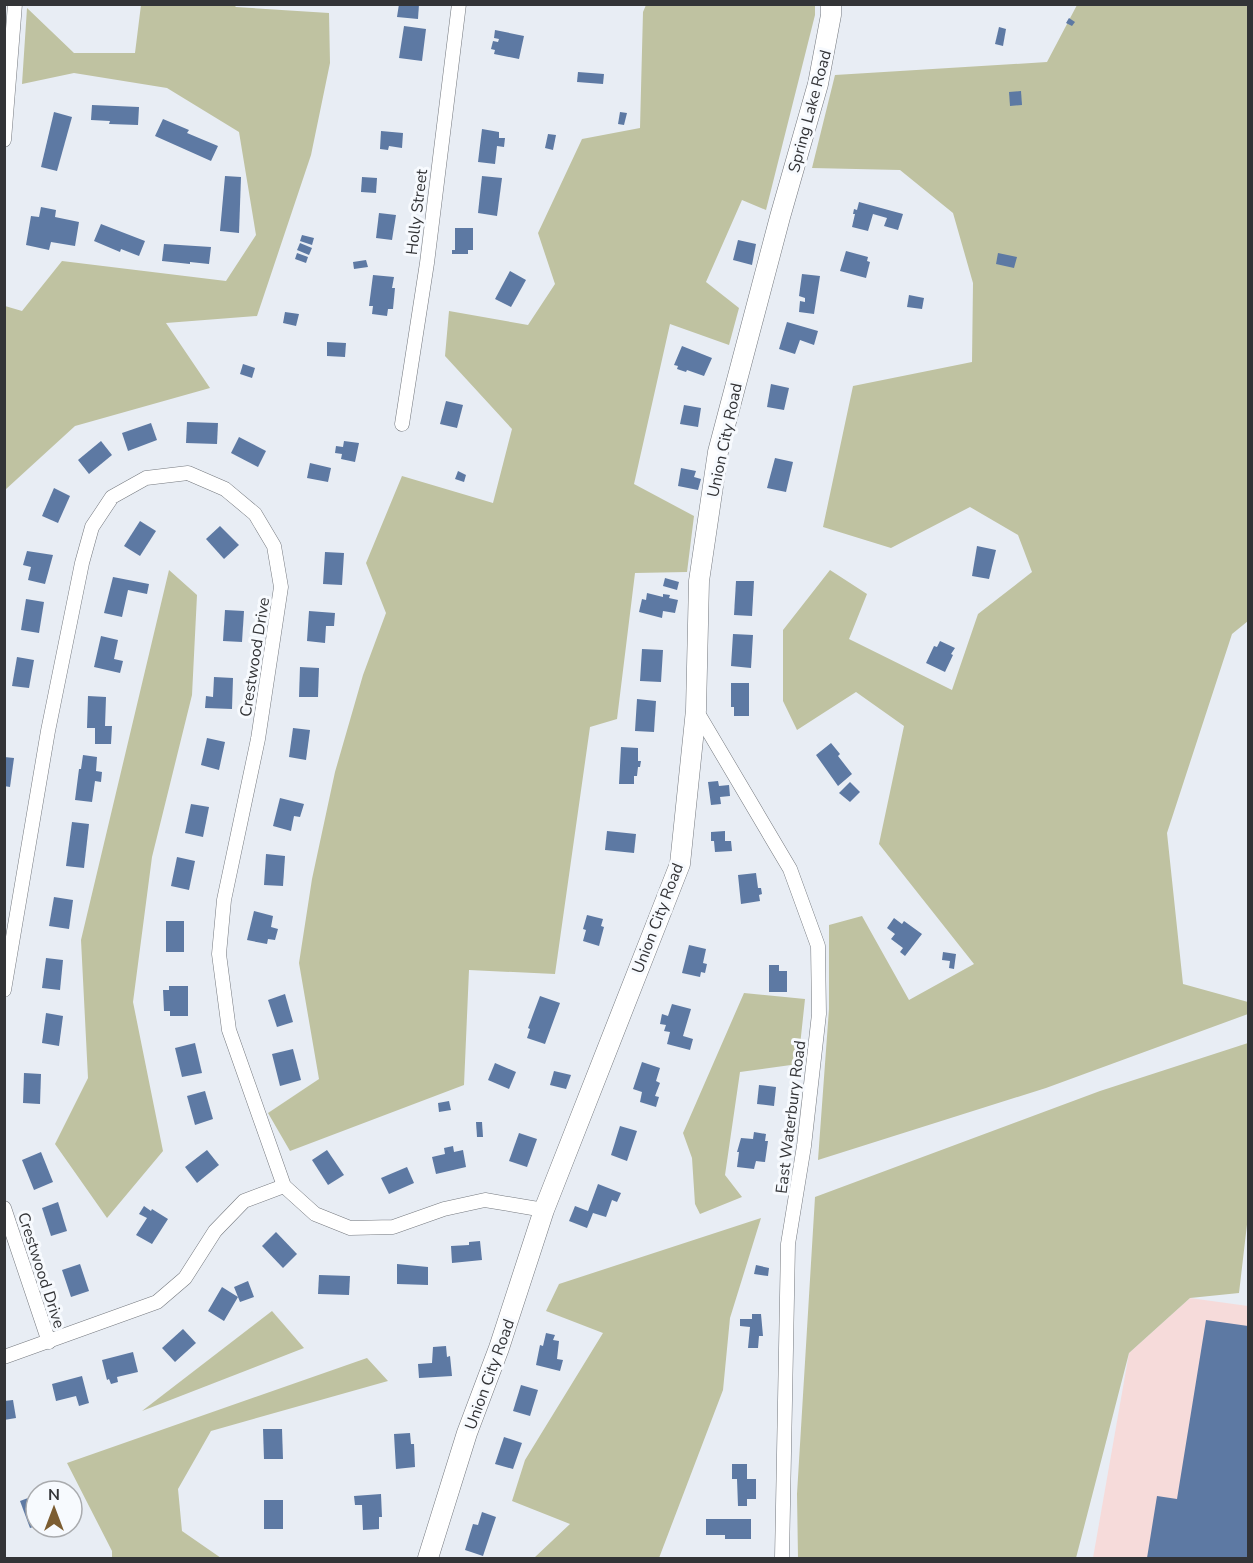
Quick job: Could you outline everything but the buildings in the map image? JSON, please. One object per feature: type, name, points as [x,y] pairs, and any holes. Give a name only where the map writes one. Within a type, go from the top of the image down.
[{"type":"main road","name":"Spring Lake Road","points":[[780,217],[818,84],[830,24],[831,4]]},
{"type":"main road","name":"Union City Road","points":[[428,1558],[476,1406],[499,1348],[544,1210],[680,864],[696,710],[699,580],[718,452],[780,217]]},
{"type":"street","points":[[4,140],[15,4]]},
{"type":"street","name":"Holly Street","points":[[402,424],[427,264],[459,4]]},
{"type":"street","name":"Crestwood Drive","points":[[4,990],[48,731],[82,563],[92,527],[112,497],[146,478],[188,473],[225,489],[255,514],[274,546],[281,587],[258,739],[224,900],[219,954],[229,1030],[284,1186],[315,1214],[350,1228],[393,1227],[444,1209],[485,1200],[544,1210]]},
{"type":"street","name":"East Waterbury Road","points":[[696,710],[790,869],[818,946],[819,1014],[804,1146],[789,1244],[782,1558]]},
{"type":"street","points":[[4,1357],[157,1302],[185,1278],[215,1231],[244,1201],[284,1186]]},
{"type":"street","name":"Crestwood Drive","points":[[4,1208],[49,1342]]},
{"type":"shaded area","points":[[1190,1298],[1248,1306],[1248,1558],[1093,1558],[1129,1353]]},
{"type":"green space","points":[[141,5],[234,5],[236,7],[329,13],[330,63],[311,155],[257,316],[166,323],[210,388],[75,426],[5,490],[5,306],[22,311],[62,261],[226,281],[256,235],[239,132],[167,88],[74,73],[22,84],[27,8],[74,53],[135,53]]},
{"type":"green space","points":[[646,5],[815,5],[815,15],[766,210],[742,200],[706,282],[739,308],[729,345],[670,324],[634,484],[694,516],[687,572],[635,573],[617,719],[590,727],[555,974],[469,970],[464,1085],[290,1151],[268,1113],[319,1079],[299,963],[312,879],[335,772],[363,675],[386,613],[366,563],[402,476],[493,503],[512,429],[445,356],[449,311],[528,325],[555,284],[538,233],[582,139],[640,128],[643,12]]},
{"type":"green space","points":[[1077,5],[1248,5],[1248,621],[1232,634],[1167,833],[1183,984],[1248,1002],[1248,1014],[1046,1088],[818,1160],[829,1009],[829,925],[862,916],[909,1000],[974,964],[879,844],[904,726],[856,692],[797,730],[783,701],[783,630],[830,570],[867,594],[849,639],[952,690],[978,614],[1032,572],[1018,535],[970,507],[891,548],[823,527],[853,386],[972,362],[973,283],[953,213],[900,170],[812,168],[835,75],[1047,62]]},
{"type":"green space","points":[[169,570],[197,595],[192,695],[152,857],[133,1002],[163,1151],[107,1218],[55,1144],[88,1078],[81,940]]},
{"type":"green space","points":[[744,993],[805,999],[798,1064],[740,1072],[725,1175],[742,1197],[700,1214],[695,1204],[692,1158],[683,1133]]},
{"type":"green space","points":[[1248,1043],[1248,1216],[1239,1293],[1190,1298],[1129,1353],[1076,1558],[798,1558],[797,1494],[815,1197],[1100,1091]]},
{"type":"green space","points":[[761,1218],[730,1318],[723,1390],[659,1558],[534,1558],[570,1524],[512,1501],[525,1460],[603,1333],[546,1311],[559,1284]]},
{"type":"green space","points":[[272,1311],[304,1348],[142,1411]]},
{"type":"green space","points":[[367,1358],[388,1381],[211,1431],[178,1489],[182,1531],[221,1558],[112,1558],[112,1551],[84,1496],[84,1479],[75,1479],[67,1463]]}]
